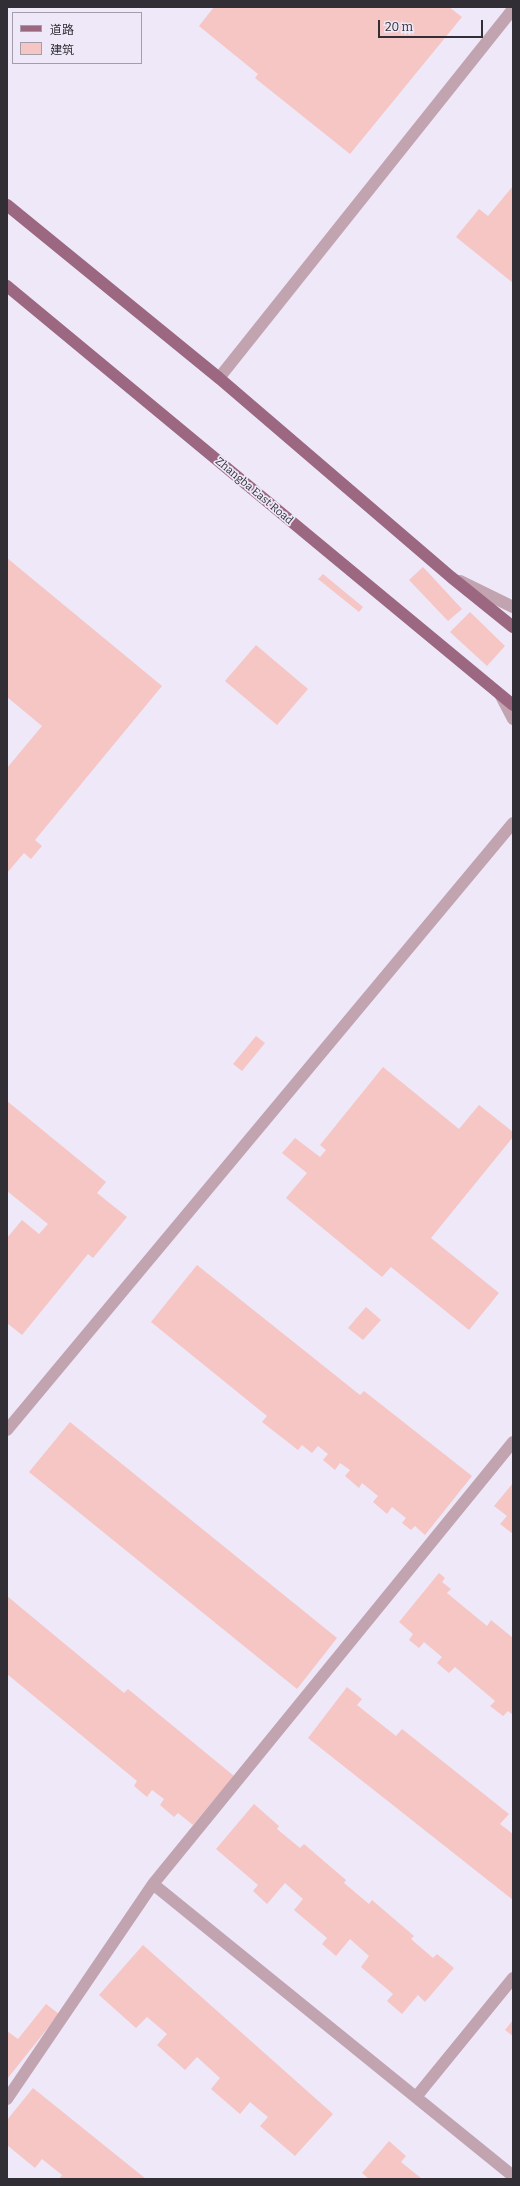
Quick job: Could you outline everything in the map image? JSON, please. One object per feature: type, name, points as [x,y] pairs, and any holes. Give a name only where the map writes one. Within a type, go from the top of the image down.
[{"type":"main road","points":[[7,205],[219,378],[451,577],[513,627]]},
{"type":"main road","name":"Zhangba East Road","points":[[7,286],[513,705]]},
{"type":"street","points":[[219,378],[513,9]]},
{"type":"street","points":[[451,577],[513,607]]},
{"type":"street","name":"Zhangba East Road","points":[[501,696],[513,719]]},
{"type":"street","points":[[7,1430],[513,823]]},
{"type":"street","points":[[7,2099],[153,1884],[513,1442]]},
{"type":"street","points":[[153,1884],[513,2176]]},
{"type":"street","points":[[416,2097],[513,1978]]},
{"type":"building","points":[[214,7],[449,7],[462,17],[350,154],[255,78],[258,74],[199,26]]},
{"type":"building","points":[[513,186],[513,283],[456,237],[479,209],[488,216]]},
{"type":"building","points":[[7,558],[162,686],[35,840],[42,846],[31,859],[24,853],[7,873],[7,768],[42,726],[7,697]]},
{"type":"building","points":[[423,567],[462,609],[448,621],[409,580]]},
{"type":"building","points":[[323,574],[363,607],[359,612],[318,579]]},
{"type":"building","points":[[470,612],[505,646],[487,666],[450,632]]},
{"type":"building","points":[[256,645],[308,689],[277,725],[225,681]]},
{"type":"building","points":[[256,1036],[265,1043],[242,1071],[233,1064]]},
{"type":"building","points":[[383,1067],[459,1129],[479,1105],[513,1132],[513,1137],[431,1238],[499,1293],[469,1330],[391,1267],[382,1277],[286,1198],[307,1173],[282,1153],[295,1138],[320,1157],[326,1150],[320,1145]]},
{"type":"building","points":[[7,1101],[106,1182],[97,1193],[127,1217],[93,1258],[88,1254],[22,1335],[7,1323],[7,1238],[22,1220],[39,1234],[48,1224],[7,1191]]},
{"type":"building","points":[[197,1265],[360,1395],[364,1391],[472,1476],[425,1535],[415,1526],[411,1530],[402,1523],[406,1518],[392,1507],[387,1514],[373,1502],[378,1496],[362,1483],[359,1488],[345,1476],[350,1470],[340,1463],[335,1470],[323,1460],[328,1454],[318,1446],[312,1453],[302,1445],[298,1450],[262,1422],[267,1416],[151,1322]]},
{"type":"building","points":[[366,1307],[381,1320],[363,1340],[348,1328]]},
{"type":"building","points":[[70,1422],[337,1638],[297,1689],[29,1472]]},
{"type":"building","points":[[513,1483],[513,1534],[500,1524],[507,1516],[494,1506]]},
{"type":"building","points":[[439,1573],[445,1578],[442,1582],[451,1589],[447,1593],[487,1626],[491,1620],[513,1638],[513,1715],[508,1711],[503,1716],[490,1706],[495,1701],[455,1667],[449,1673],[437,1663],[442,1657],[424,1642],[419,1648],[409,1640],[413,1634],[399,1622]]},
{"type":"building","points":[[7,1596],[124,1693],[128,1689],[234,1776],[193,1825],[178,1813],[174,1817],[160,1805],[164,1799],[152,1790],[147,1797],[134,1786],[137,1781],[7,1674]]},
{"type":"building","points":[[347,1687],[362,1699],[357,1705],[396,1736],[402,1729],[509,1814],[500,1824],[513,1834],[513,1900],[308,1738]]},
{"type":"building","points":[[254,1804],[279,1826],[277,1829],[300,1848],[304,1844],[346,1880],[344,1883],[369,1904],[372,1900],[414,1936],[411,1939],[433,1958],[437,1954],[454,1968],[425,2002],[418,1995],[402,2014],[387,2001],[393,1994],[361,1967],[369,1956],[350,1939],[336,1956],[322,1944],[327,1938],[294,1910],[303,1899],[285,1883],[267,1904],[253,1891],[258,1885],[216,1849]]},
{"type":"building","points":[[143,1945],[333,2114],[295,2156],[260,2126],[268,2117],[250,2102],[240,2114],[211,2089],[220,2078],[197,2057],[185,2070],[157,2045],[167,2034],[147,2017],[136,2028],[99,1995]]},
{"type":"building","points":[[46,2004],[59,2014],[7,2079],[7,2031],[18,2039]]},
{"type":"building","points":[[513,2020],[513,2036],[505,2030]]},
{"type":"building","points":[[33,2088],[146,2179],[59,2179],[62,2175],[42,2159],[35,2168],[7,2145],[7,2120]]},
{"type":"building","points":[[389,2141],[406,2156],[401,2162],[422,2179],[369,2179],[362,2173]]}]
